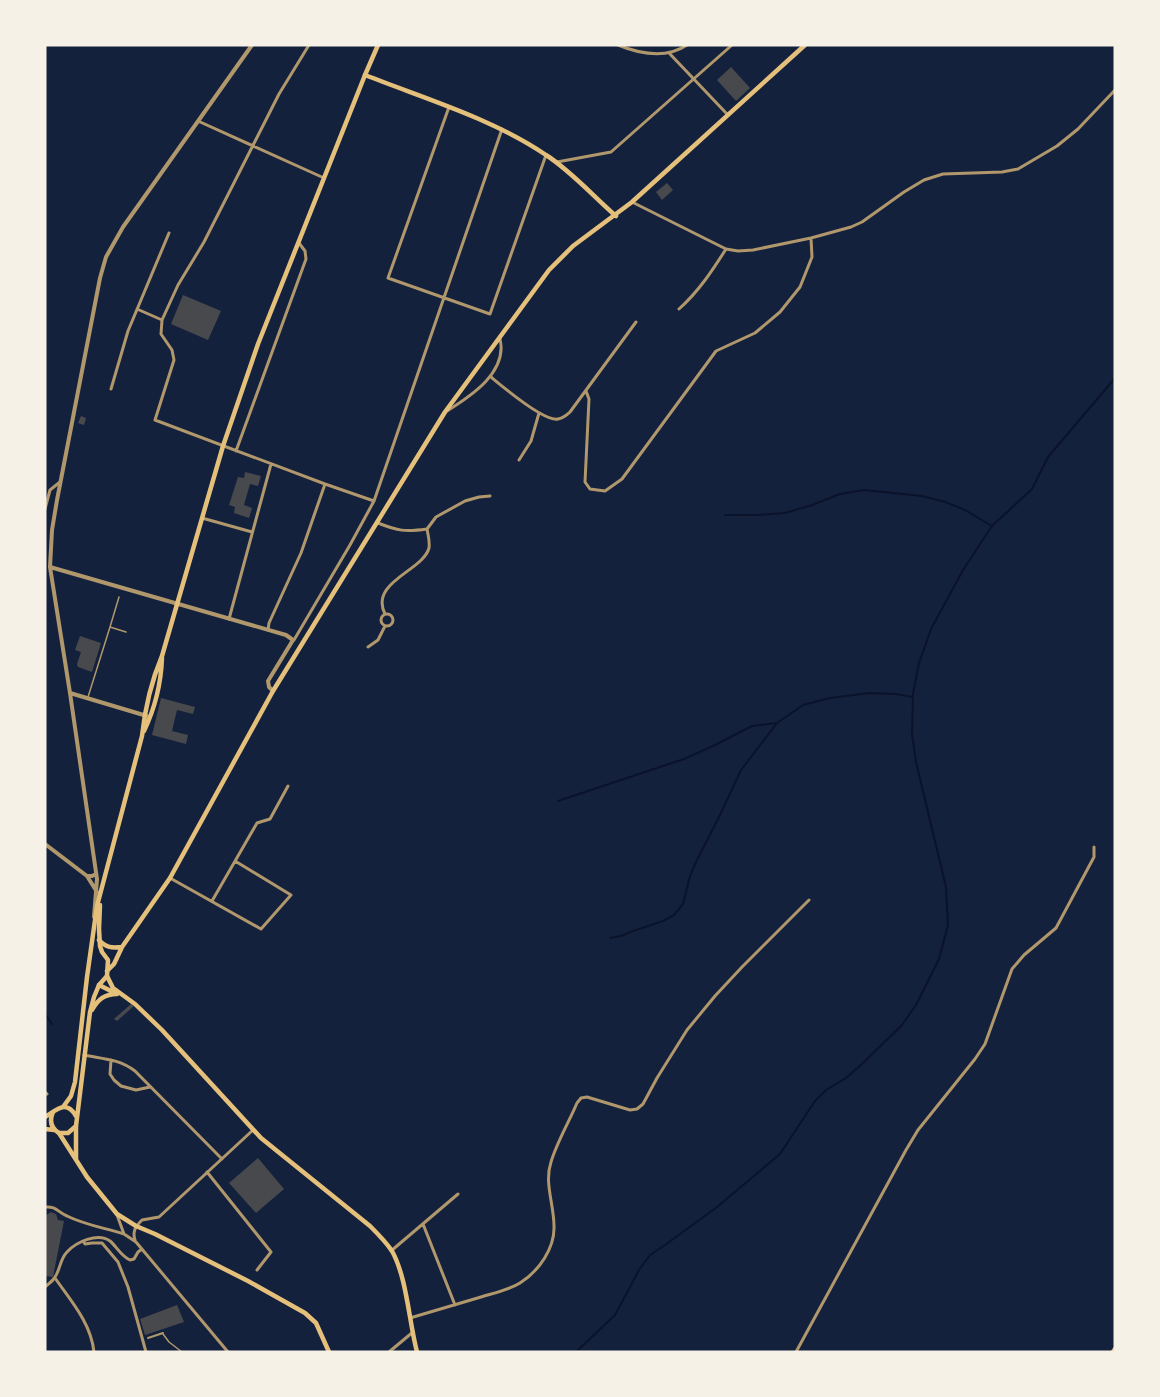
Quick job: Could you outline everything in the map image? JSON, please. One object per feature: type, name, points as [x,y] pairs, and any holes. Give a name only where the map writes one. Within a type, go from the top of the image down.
[{"type":"main road","points":[[378,45],[258,344],[223,446],[144,715],[142,736],[106,873],[100,905],[99,940],[108,960],[107,973],[114,988],[162,1030],[253,1130],[370,1226],[392,1251],[405,1291],[417,1352]]},
{"type":"main road","points":[[76,1159],[76,1116],[84,1055],[90,1012],[99,985],[170,878],[273,691],[446,412],[549,270],[573,246],[632,202],[805,45]]},
{"type":"main road","points":[[365,75],[502,129],[546,155],[616,216]]},
{"type":"main road","points":[[142,736],[151,717],[162,678],[162,656]]},
{"type":"main road","points":[[63,1107],[71,1096],[75,1082],[97,906],[106,873]]},
{"type":"main road","points":[[99,940],[109,948],[123,947]]},
{"type":"main road","points":[[90,957],[94,953],[103,953],[123,947]]},
{"type":"main road","points":[[87,977],[92,983],[128,999]]},
{"type":"main road","points":[[90,1012],[98,1000],[110,994],[117,994]]},
{"type":"main road","points":[[45,1116],[63,1107],[72,1110],[76,1116]]},
{"type":"main road","points":[[53,1112],[50,1121],[56,1131],[87,1177],[117,1214],[136,1226],[248,1281],[304,1313],[316,1323],[330,1352]]},
{"type":"main road","points":[[45,1129],[68,1133],[76,1126]]},
{"type":"street","points":[[94,928],[96,873],[50,567],[52,530],[60,482],[106,256],[123,227],[252,45]]},
{"type":"street","points":[[309,45],[279,94],[204,242],[178,285],[162,320],[161,333],[172,350],[174,360],[155,420],[374,501]]},
{"type":"street","points":[[618,45],[637,52],[655,54],[670,54],[687,45]]},
{"type":"street","points":[[555,162],[611,152],[732,45]]},
{"type":"street","points":[[670,54],[729,116]]},
{"type":"street","points":[[632,202],[726,249],[753,250],[811,238],[862,222],[924,180],[943,174],[1002,172],[1018,169],[1058,146],[1078,129],[1115,90]]},
{"type":"street","points":[[449,107],[388,278],[490,314],[546,155]]},
{"type":"street","points":[[198,121],[324,178]]},
{"type":"street","points":[[273,691],[268,681],[374,501],[502,129]]},
{"type":"street","points":[[111,389],[128,331],[170,234]]},
{"type":"street","points":[[586,391],[589,399],[585,482],[590,489],[605,491],[622,479],[716,351],[755,333],[780,312],[800,287],[812,257],[811,238]]},
{"type":"street","points":[[236,451],[306,259],[305,251],[298,243]]},
{"type":"street","points":[[679,309],[705,282],[726,249]]},
{"type":"street","points":[[137,309],[162,320]]},
{"type":"street","points":[[490,377],[539,413],[549,418],[560,419],[570,412],[636,322]]},
{"type":"street","points":[[446,412],[462,402],[490,377],[496,368],[500,354],[499,337]]},
{"type":"street","points":[[519,460],[531,441],[539,413]]},
{"type":"street","points":[[229,619],[271,464]]},
{"type":"street","points":[[45,509],[50,490],[60,482]]},
{"type":"street","points":[[268,630],[269,623],[301,552],[325,484]]},
{"type":"street","points":[[378,523],[397,530],[427,529],[436,517],[465,501],[490,496]]},
{"type":"street","points":[[202,518],[253,532]]},
{"type":"street","points":[[385,614],[383,601],[386,591],[393,582],[425,555],[428,549],[427,529]]},
{"type":"street","points":[[50,567],[286,635],[294,640]]},
{"type":"street","points":[[385,614],[391,615],[393,620],[391,625],[385,626]]},
{"type":"street","points":[[385,614],[381,620],[385,626]]},
{"type":"street","points":[[368,647],[378,640],[385,626]]},
{"type":"street","points":[[70,693],[151,717]]},
{"type":"street","points":[[212,901],[257,823],[270,819],[288,786]]},
{"type":"street","points":[[45,844],[87,876],[97,892]]},
{"type":"street","points":[[796,1352],[918,1130],[969,1068],[985,1044],[1012,969],[1024,955],[1056,928],[1094,857],[1094,847]]},
{"type":"street","points":[[170,878],[261,929],[291,895],[235,861]]},
{"type":"street","points":[[87,876],[96,873]]},
{"type":"street","points":[[410,1317],[502,1291],[529,1277],[544,1259],[553,1240],[555,1226],[548,1173],[577,1103],[581,1098],[588,1097],[630,1110],[637,1109],[643,1104],[687,1030],[742,967],[809,900]]},
{"type":"street","points":[[84,1055],[126,1064],[222,1159]]},
{"type":"street","points":[[111,1060],[110,1074],[121,1086],[135,1090],[150,1086]]},
{"type":"street","points":[[136,1242],[134,1236],[136,1226],[142,1220],[159,1216],[253,1130]]},
{"type":"street","points":[[207,1172],[271,1252],[257,1270]]},
{"type":"street","points":[[392,1251],[458,1194]]},
{"type":"street","points":[[45,1207],[54,1207],[63,1215],[124,1234],[136,1242],[228,1352]]},
{"type":"street","points":[[117,1214],[124,1234]]},
{"type":"street","points":[[423,1224],[455,1305]]},
{"type":"street","points":[[45,1287],[55,1278],[67,1251],[83,1241],[98,1237],[109,1240],[130,1260],[134,1259],[142,1249]]},
{"type":"street","points":[[83,1241],[85,1244],[102,1244],[118,1262],[128,1287],[146,1352]]},
{"type":"street","points":[[55,1278],[86,1324],[93,1339],[94,1352]]},
{"type":"street","points":[[389,1352],[413,1332]]},
{"type":"street","points":[[148,1338],[163,1333]]},
{"type":"lane","points":[[88,698],[119,597]]},
{"type":"lane","points":[[110,627],[126,632]]},
{"type":"lane","points":[[163,1333],[169,1342],[182,1352]]},
{"type":"building","points":[[731,67],[750,88],[736,101],[717,80]]},
{"type":"building","points":[[667,183],[673,190],[662,200],[656,192]]},
{"type":"building","points":[[183,295],[221,311],[208,340],[171,324]]},
{"type":"building","points":[[81,416],[86,418],[84,425],[78,423]]},
{"type":"building","points":[[245,472],[261,476],[258,486],[250,484],[244,505],[252,508],[249,518],[234,513],[235,507],[229,505],[238,477],[244,478]]},
{"type":"building","points":[[80,636],[101,643],[92,672],[78,667],[77,664],[81,652],[75,650]]},
{"type":"building","points":[[161,698],[195,707],[193,714],[177,710],[172,731],[188,735],[186,744],[152,735]]},
{"type":"building","points":[[131,1004],[134,1006],[117,1021],[114,1019]]},
{"type":"building","points":[[258,1158],[284,1189],[256,1213],[229,1183]]},
{"type":"building","points":[[51,1212],[56,1214],[58,1220],[64,1221],[53,1277],[45,1276],[45,1216]]},
{"type":"building","points":[[177,1305],[184,1322],[145,1335],[140,1319]]},
{"type":"waterway","points":[[576,1352],[615,1315],[639,1270],[650,1255],[717,1207],[780,1154],[815,1101],[863,1063],[902,1025],[916,1005],[939,959],[948,925],[946,887],[916,762],[912,734],[913,694],[919,663],[931,629],[963,570],[992,526],[1032,489],[1048,457],[1115,378]]},
{"type":"waterway","points":[[725,515],[785,513],[840,494],[864,490],[922,496],[945,502],[965,510],[992,526]]},
{"type":"waterway","points":[[610,938],[663,921],[674,915],[683,904],[690,876],[741,770],[777,723],[803,705],[830,698],[869,693],[913,697]]},
{"type":"waterway","points":[[558,801],[684,759],[752,726],[777,723]]},
{"type":"waterway","points":[[45,1014],[52,1024]]}]
